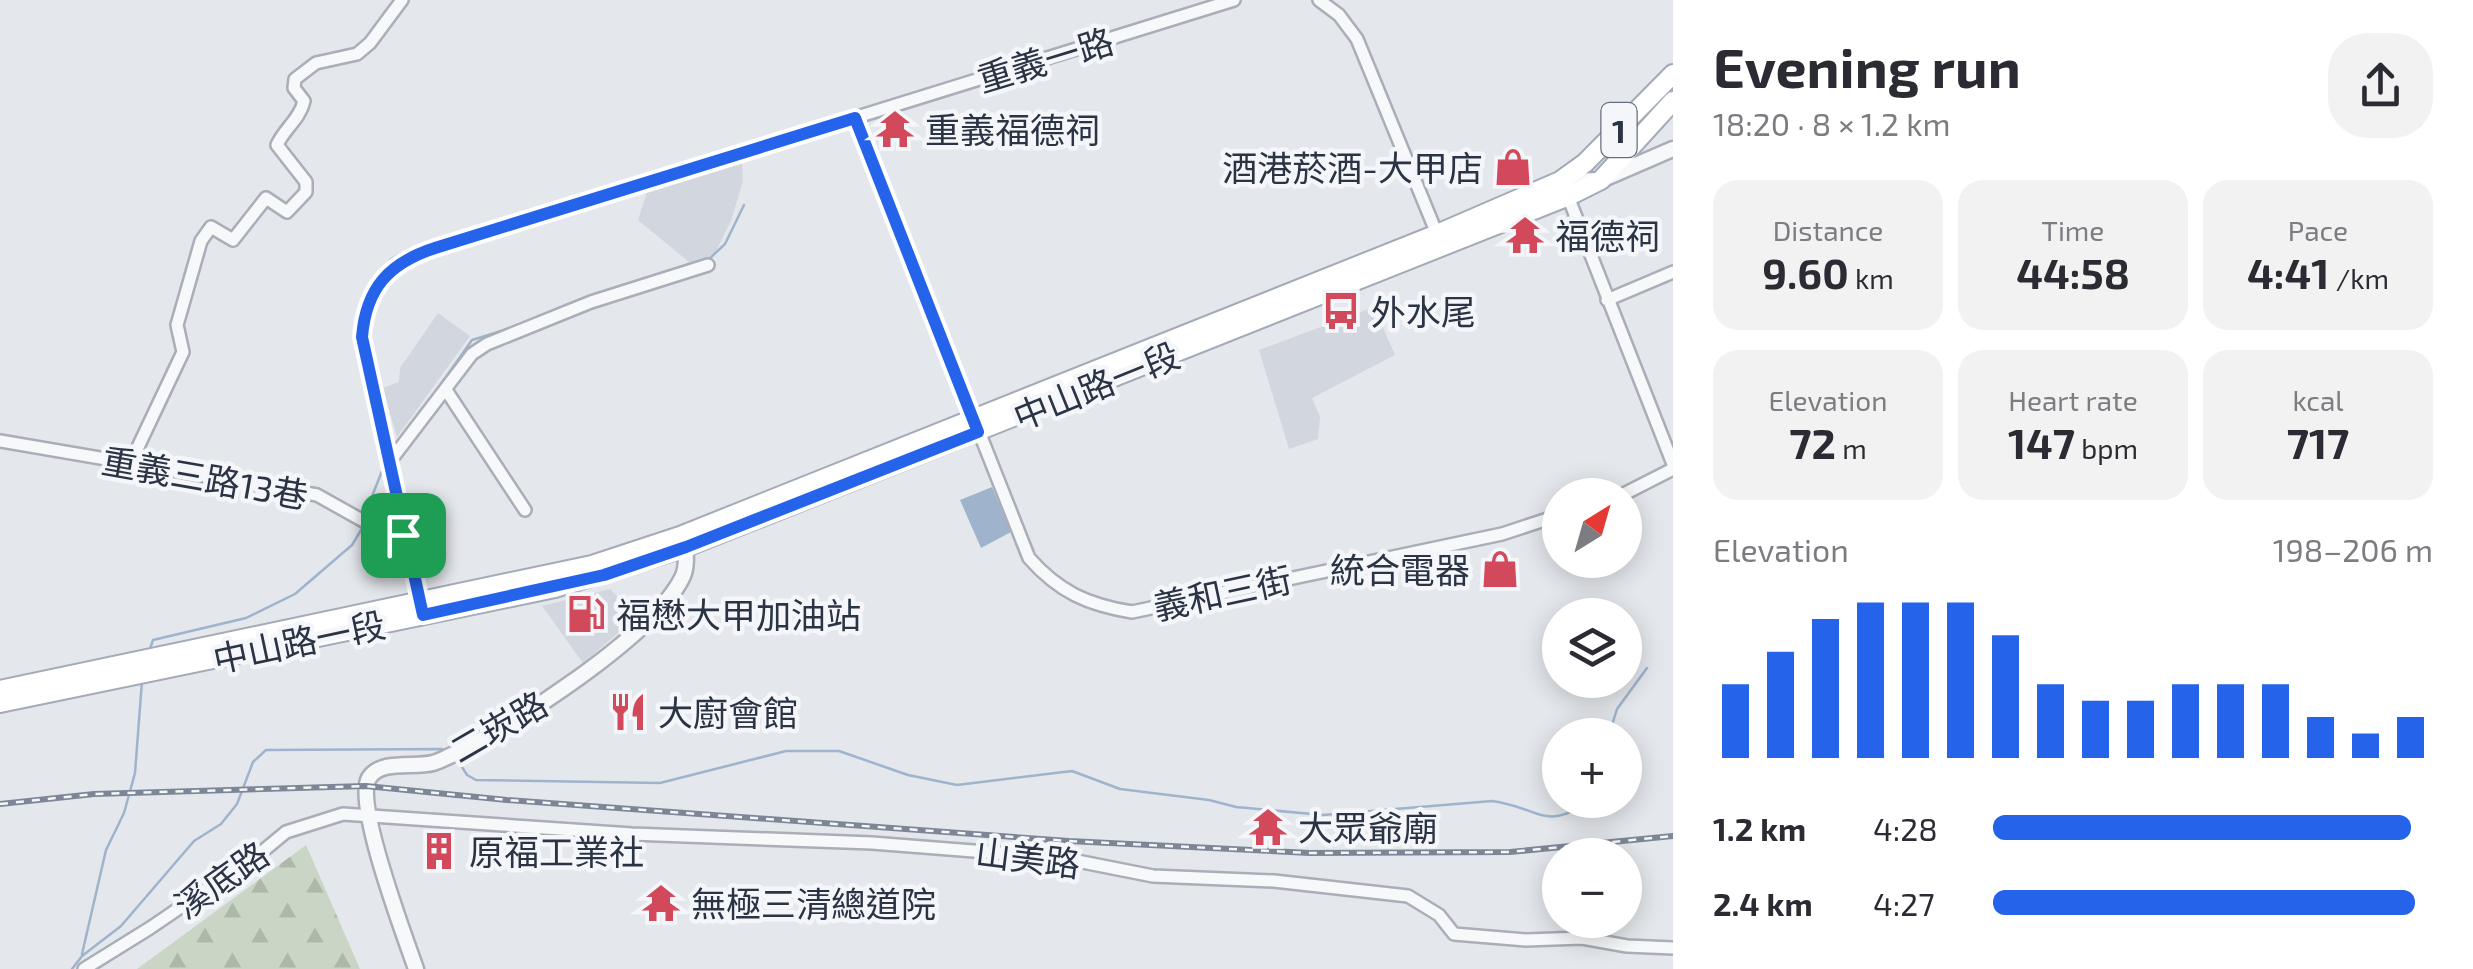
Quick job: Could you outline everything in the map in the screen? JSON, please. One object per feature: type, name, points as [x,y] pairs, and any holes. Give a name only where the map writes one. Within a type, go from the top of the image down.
[{"type":"main road","name":"1","points":[[1564,189],[1673,74]]},
{"type":"main road","name":"1","points":[[1601,180],[1673,101]]},
{"type":"main road","name":"中山路一段","points":[[975,425],[1437,234],[1564,189],[1601,180]]},
{"type":"main road","name":"中山路一段","points":[[0,703],[422,609],[683,542],[1564,189]]},
{"type":"main road","name":"中山路一段","points":[[0,690],[422,609]]},
{"type":"street","points":[[130,464],[183,352],[177,324],[201,241],[211,227],[233,240],[266,198],[288,212],[306,192],[306,182],[277,146],[304,102],[294,88],[294,80],[316,63],[357,54],[402,0]]},
{"type":"street","name":"重義一路","points":[[422,609],[362,337],[364,314],[382,280],[396,264],[435,248],[1234,0]]},
{"type":"street","points":[[1319,0],[1339,15],[1357,39],[1437,234]]},
{"type":"street","name":"義和三街","points":[[855,118],[1029,558],[1049,580],[1073,596],[1098,606],[1132,612],[1502,534],[1542,521]]},
{"type":"street","name":"中山路一段","points":[[1601,180],[1673,150]]},
{"type":"street","points":[[1564,189],[1673,466],[1642,484]]},
{"type":"street","points":[[390,460],[472,354],[487,344],[591,302],[708,265]]},
{"type":"street","points":[[1607,300],[1673,272]]},
{"type":"street","points":[[446,390],[526,510]]},
{"type":"street","name":"重義三路13巷","points":[[0,441],[317,495],[383,532],[403,535]]},
{"type":"street","name":"二崁路","points":[[367,814],[366,786],[370,776],[383,767],[436,762],[513,722],[649,620],[684,576],[683,542]]},
{"type":"street","name":"溪底路","points":[[84,969],[263,852],[286,832],[342,814],[367,814]]},
{"type":"street","points":[[367,814],[416,969]]},
{"type":"street","name":"山美路","points":[[367,814],[500,826],[872,843],[1062,858],[1153,876],[1274,881],[1408,896],[1440,914],[1454,934],[1526,940],[1582,938],[1627,946],[1673,948]]},
{"type":"shaded area","points":[[742,163],[743,181],[731,221],[716,251],[695,267],[638,220],[647,192]]},
{"type":"shaded area","points":[[1374,307],[1395,355],[1312,398],[1320,417],[1318,439],[1289,449],[1259,350]]},
{"type":"shaded area","points":[[438,313],[470,336],[397,437],[383,388],[399,382],[400,368]]},
{"type":"shaded area","points":[[610,589],[637,617],[583,663],[542,606]]},
{"type":"green space","points":[[306,845],[360,969],[137,969]]},
{"type":"water","points":[[992,487],[1011,532],[981,548],[960,500]]},
{"type":"waterway","points":[[708,260],[725,244],[744,205]]},
{"type":"waterway","points":[[434,394],[472,340],[511,328]]},
{"type":"waterway","points":[[365,514],[384,466]]},
{"type":"waterway","points":[[150,649],[153,640],[246,618],[295,594],[352,545],[363,527]]},
{"type":"waterway","points":[[1614,718],[1647,668]]},
{"type":"waterway","points":[[82,954],[106,850],[124,813],[135,773],[142,681]]},
{"type":"waterway","points":[[72,969],[82,956],[121,926],[194,841],[221,824],[237,804],[253,762],[266,750],[446,752]]},
{"type":"waterway","points":[[457,759],[467,775],[476,780],[660,783],[786,751],[839,751],[908,775],[957,785],[1072,771],[1120,789],[1236,807],[1323,815],[1492,801],[1542,815]]},
{"type":"railway","points":[[0,804],[94,794],[366,786],[1069,841],[1310,853],[1510,852],[1673,836]]},
{"type":"place","name":"重義福德祠","points":[[895,129]]},
{"type":"place","name":"酒港菸酒-大甲店","points":[[1513,167]]},
{"type":"place","name":"福德祠","points":[[1525,235]]},
{"type":"place","name":"外水尾","points":[[1341,311]]},
{"type":"place","name":"統合電器","points":[[1500,569]]},
{"type":"place","name":"福懋大甲加油站","points":[[586,614]]},
{"type":"place","name":"大廚會館","points":[[628,712]]},
{"type":"place","name":"大眾爺廟","points":[[1268,827]]},
{"type":"place","name":"原福工業社","points":[[439,851]]},
{"type":"place","name":"無極三清總道院","points":[[661,903]]},
{"type":"route","points":[[855,118],[978,432],[686,547],[604,575],[423,615],[403,535],[362,337],[364,314],[371,298],[396,264],[435,248],[855,118]]}]
